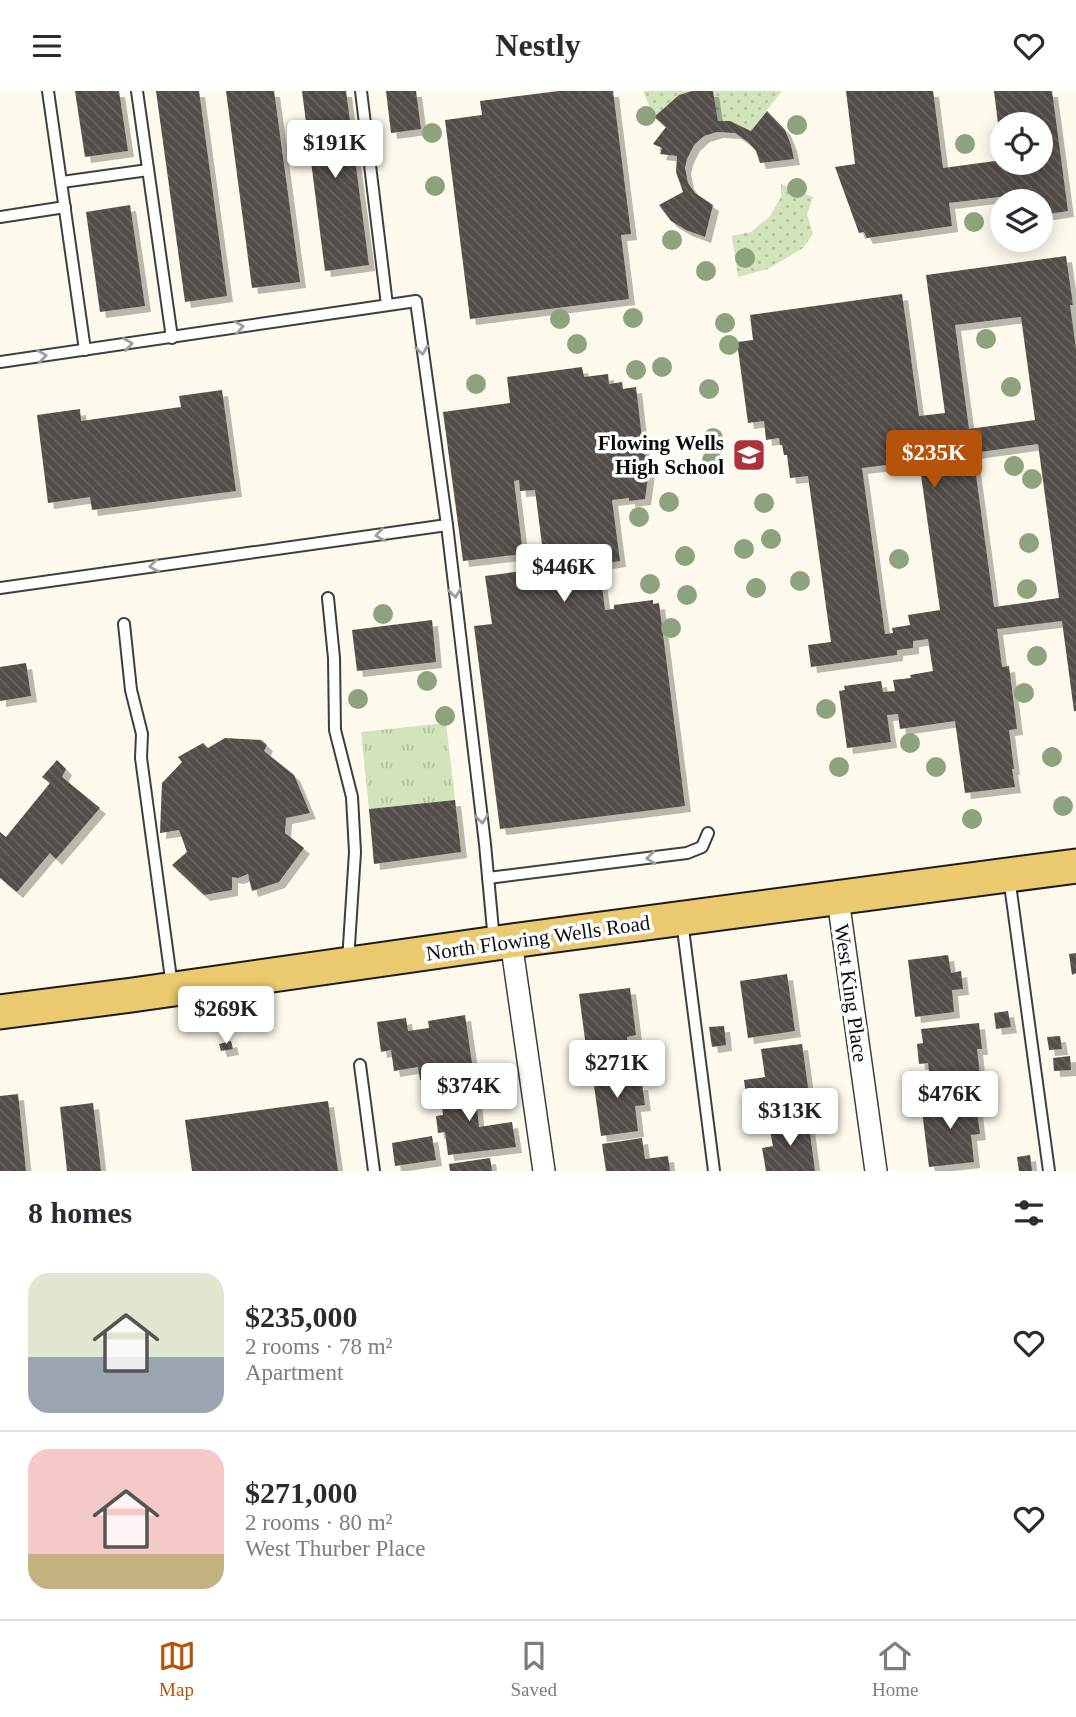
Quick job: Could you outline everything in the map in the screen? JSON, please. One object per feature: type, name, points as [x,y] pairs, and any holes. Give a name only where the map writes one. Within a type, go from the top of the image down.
[{"type":"main road","name":"North Flowing Wells Road","points":[[0,1012],[1076,866]]},
{"type":"street","name":"West King Place","points":[[838,898],[876,1171]]},
{"type":"street","points":[[503,942],[544,1171]]},
{"type":"lane","points":[[48,91],[85,350]]},
{"type":"lane","points":[[137,91],[172,338]]},
{"type":"lane","points":[[361,91],[387,306]]},
{"type":"lane","points":[[62,182],[148,170]]},
{"type":"lane","points":[[0,216],[65,207]]},
{"type":"lane","points":[[0,362],[416,301],[447,525],[488,878],[503,942]]},
{"type":"lane","points":[[0,588],[447,525]]},
{"type":"lane","points":[[328,598],[334,658],[335,730],[352,797],[355,852],[348,964]]},
{"type":"lane","points":[[124,624],[131,690],[142,734],[141,758],[173,989]]},
{"type":"lane","points":[[488,878],[687,853],[702,846],[708,833]]},
{"type":"lane","points":[[1008,875],[1049,1171]]},
{"type":"lane","points":[[682,918],[714,1171]]},
{"type":"lane","points":[[360,1065],[374,1171]]},
{"type":"green space","points":[[643,91],[692,91],[679,95],[654,117]]},
{"type":"green space","points":[[713,91],[782,91],[751,131],[730,121],[718,121]]},
{"type":"green space","points":[[781,184],[813,197],[807,214],[813,234],[803,248],[768,269],[738,277],[732,236],[751,232],[770,216],[781,197]]},
{"type":"green space","points":[[446,723],[455,800],[369,809],[361,732]]},
{"type":"building","points":[[75,91],[119,91],[128,151],[85,157]]},
{"type":"building","points":[[156,91],[199,91],[227,296],[185,302]]},
{"type":"building","points":[[226,91],[274,91],[300,282],[252,288]]},
{"type":"building","points":[[302,91],[346,91],[369,265],[325,271]]},
{"type":"building","points":[[386,91],[416,91],[421,129],[391,133]]},
{"type":"building","points":[[559,91],[613,91],[631,234],[621,235],[629,299],[470,319],[445,120],[482,115],[480,101]]},
{"type":"building","points":[[692,91],[713,91],[718,121],[730,121],[751,131],[767,111],[785,130],[794,159],[760,163],[756,151],[735,133],[717,132],[704,136],[694,145],[685,168],[688,183],[695,193],[713,205],[705,237],[671,221],[659,205],[683,192],[676,172],[677,156],[660,154],[662,148],[653,144],[666,127],[654,117],[679,95]]},
{"type":"building","points":[[846,91],[933,91],[943,168],[990,162],[990,175],[1053,175],[1053,112],[997,112],[994,91],[1052,91],[1068,211],[1053,213],[1053,189],[990,189],[990,198],[949,203],[952,226],[867,238],[864,232],[859,233],[835,167],[855,164]]},
{"type":"building","points":[[130,205],[145,306],[100,312],[86,212]]},
{"type":"building","name":"Flowing Wells High School","points":[[1066,256],[1076,349],[1076,711],[1062,621],[997,629],[1002,667],[1009,666],[1017,729],[1009,730],[1015,787],[965,793],[955,721],[900,729],[898,714],[887,715],[891,742],[847,748],[839,691],[845,690],[844,686],[881,681],[883,692],[895,691],[893,680],[933,671],[928,639],[913,641],[913,648],[897,650],[897,655],[811,667],[808,645],[831,642],[808,476],[790,478],[787,455],[784,455],[779,438],[766,440],[764,421],[748,423],[737,342],[753,340],[750,315],[902,294],[919,416],[945,413],[926,275]],"holes":[[[1021,317],[1035,420],[969,429],[955,325]],[[1038,444],[1059,598],[994,607],[973,453]],[[919,461],[940,610],[908,615],[910,625],[892,628],[893,633],[885,634],[862,468]]]},
{"type":"building","points":[[582,367],[584,377],[608,374],[609,384],[622,382],[623,389],[636,387],[644,455],[651,456],[645,499],[612,500],[620,561],[599,564],[605,610],[614,609],[614,605],[653,600],[653,604],[659,603],[685,806],[500,829],[474,626],[492,624],[485,576],[545,568],[535,490],[520,491],[519,480],[514,481],[523,554],[463,561],[443,412],[510,403],[507,377]]},
{"type":"building","points":[[222,390],[236,491],[92,510],[90,497],[48,503],[37,415],[80,409],[81,421],[181,407],[179,396]]},
{"type":"building","points":[[432,620],[436,662],[357,671],[352,630]]},
{"type":"building","points":[[26,663],[31,696],[0,701],[0,667]]},
{"type":"building","points":[[225,738],[261,740],[267,745],[264,751],[294,775],[310,813],[286,818],[285,833],[304,848],[279,882],[252,891],[248,874],[232,877],[232,890],[204,895],[172,865],[187,852],[179,830],[160,833],[162,783],[182,762],[178,757],[203,743],[208,748]]},
{"type":"building","points":[[57,760],[66,769],[62,777],[100,808],[56,859],[50,853],[17,892],[0,878],[0,832],[6,837],[50,783],[42,777]]},
{"type":"building","points":[[455,800],[461,852],[374,864],[369,809]]},
{"type":"building","points":[[1076,953],[1076,973],[1072,975],[1069,954]]},
{"type":"building","points":[[948,955],[951,973],[961,971],[963,989],[952,990],[954,1012],[915,1017],[908,960]]},
{"type":"building","points":[[787,974],[795,1031],[748,1038],[740,981]]},
{"type":"building","points":[[630,988],[636,1035],[627,1037],[629,1056],[588,1062],[579,994]]},
{"type":"building","points":[[1008,1011],[1011,1027],[996,1029],[994,1013]]},
{"type":"building","points":[[465,1015],[474,1077],[435,1083],[435,1080],[420,1080],[418,1067],[394,1071],[391,1050],[381,1052],[377,1022],[406,1018],[408,1031],[429,1028],[428,1021]]},
{"type":"building","points":[[979,1023],[982,1049],[977,1049],[981,1083],[931,1089],[928,1063],[919,1064],[917,1044],[923,1043],[921,1029]]},
{"type":"building","points":[[724,1026],[726,1045],[712,1047],[709,1027]]},
{"type":"building","points":[[1060,1036],[1062,1049],[1049,1050],[1047,1037]]},
{"type":"building","points":[[231,1041],[233,1049],[221,1051],[219,1044]]},
{"type":"building","points":[[802,1044],[811,1109],[749,1118],[744,1080],[765,1077],[761,1049]]},
{"type":"building","points":[[1070,1056],[1071,1070],[1054,1071],[1053,1058]]},
{"type":"building","points":[[630,1066],[633,1085],[642,1084],[645,1105],[635,1106],[638,1131],[601,1136],[592,1071]]},
{"type":"building","points":[[474,1080],[479,1127],[512,1122],[516,1147],[448,1155],[445,1132],[438,1133],[436,1116],[443,1115],[440,1092],[447,1091],[446,1084]]},
{"type":"building","points":[[18,1094],[26,1171],[0,1171],[0,1096]]},
{"type":"building","points":[[975,1096],[980,1134],[971,1135],[974,1162],[929,1167],[921,1103]]},
{"type":"building","points":[[328,1101],[338,1171],[192,1171],[185,1120]]},
{"type":"building","points":[[93,1103],[101,1171],[67,1171],[60,1107]]},
{"type":"building","points":[[808,1119],[815,1171],[766,1171],[762,1148],[773,1146],[769,1125]]},
{"type":"building","points":[[432,1136],[436,1160],[395,1166],[392,1143]]},
{"type":"building","points":[[642,1138],[645,1159],[668,1156],[670,1171],[606,1171],[602,1144]]},
{"type":"building","points":[[1030,1155],[1032,1171],[1019,1171],[1017,1157]]},
{"type":"building","points":[[490,1158],[492,1171],[450,1171],[449,1164]]},
{"type":"place","name":"Flowing Wells High School","points":[[749,455]]}]
